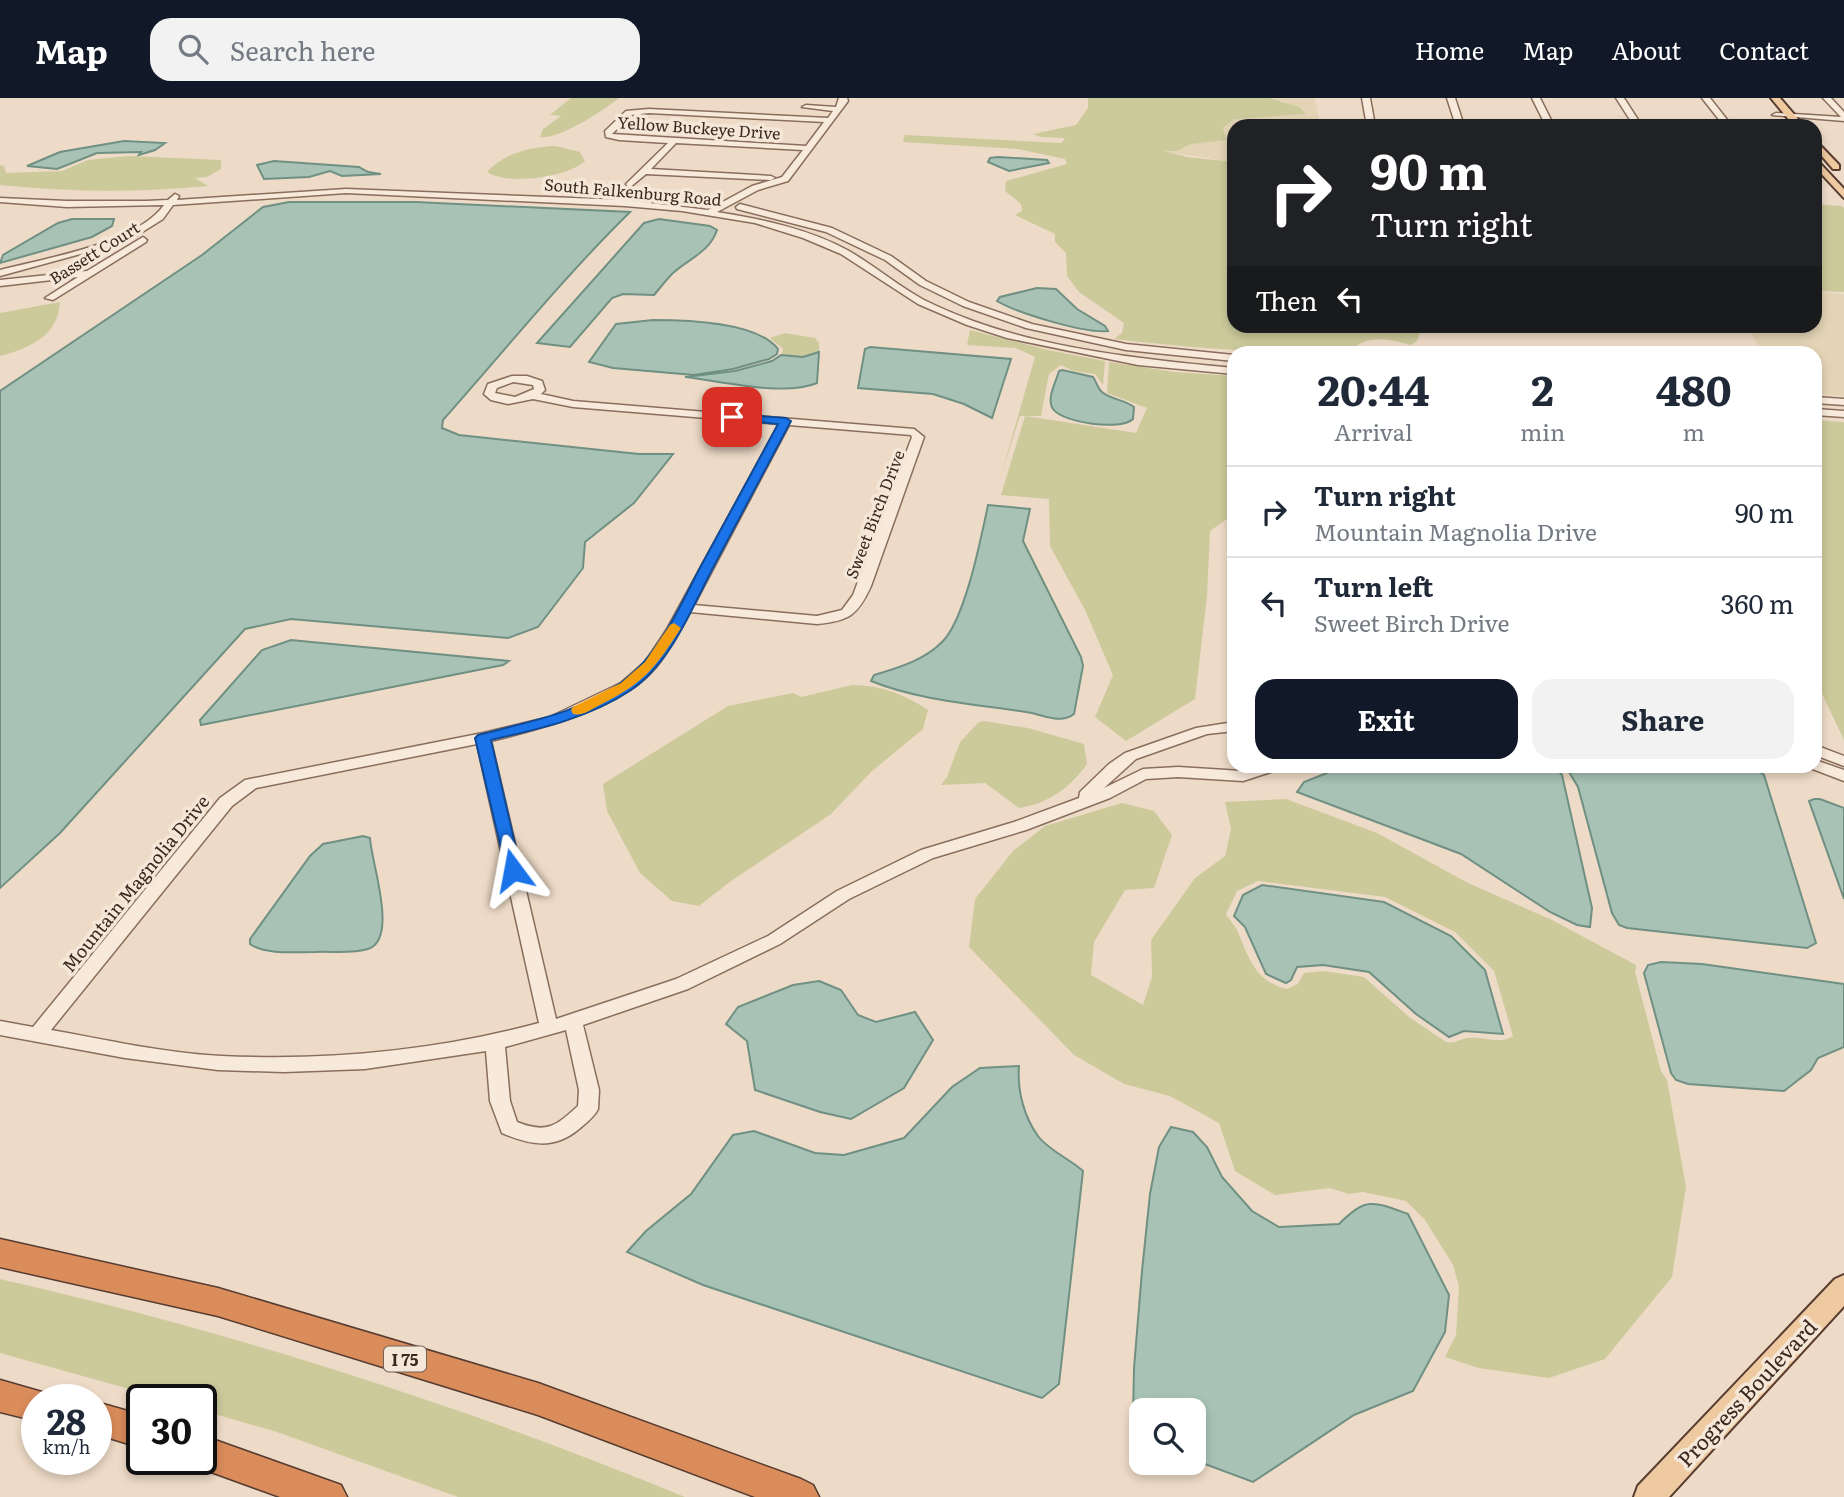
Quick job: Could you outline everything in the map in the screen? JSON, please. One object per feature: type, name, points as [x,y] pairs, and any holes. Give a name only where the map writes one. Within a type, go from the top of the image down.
[{"type":"highway","name":"I 75","points":[[0,1253],[218,1302],[538,1399],[801,1497]]},
{"type":"highway","points":[[0,1396],[21,1401]]},
{"type":"highway","points":[[217,1458],[329,1497]]},
{"type":"main road","points":[[1772,102],[1779,119]]},
{"type":"main road","points":[[1772,102],[1793,119]]},
{"type":"main road","points":[[1822,151],[1843,175]]},
{"type":"main road","points":[[1822,169],[1844,195]]},
{"type":"main road","points":[[1826,173],[1843,175]]},
{"type":"main road","name":"Progress Boulevard","points":[[1648,1497],[1844,1287]]},
{"type":"street","points":[[796,118],[814,98]]},
{"type":"street","points":[[722,209],[785,179],[844,101],[843,98]]},
{"type":"street","points":[[1366,98],[1370,119]]},
{"type":"street","points":[[1451,98],[1458,119]]},
{"type":"street","points":[[1536,98],[1546,119]]},
{"type":"street","points":[[1620,98],[1634,119]]},
{"type":"street","points":[[1706,98],[1722,119]]},
{"type":"street","points":[[1827,98],[1844,118]]},
{"type":"street","points":[[806,107],[838,109]]},
{"type":"street","name":"Yellow Buckeye Drive","points":[[808,148],[619,138],[608,133],[629,113],[636,112],[830,120]]},
{"type":"street","points":[[1776,115],[1844,118]]},
{"type":"street","points":[[629,186],[674,141]]},
{"type":"street","points":[[644,171],[785,179]]},
{"type":"street","name":"South Falkenburg Road","points":[[174,198],[344,182],[639,195],[722,209],[806,236],[844,252],[922,302],[970,323],[1043,345],[1138,362],[1227,370]]},
{"type":"street","points":[[423,192],[432,185]]},
{"type":"street","name":"South Falkenburg Road","points":[[0,190],[156,199]]},
{"type":"street","name":"South Falkenburg Road","points":[[0,200],[67,204],[318,191],[423,192],[722,209],[777,215],[829,230],[865,247],[888,258],[923,283],[965,304],[1058,334],[1126,347],[1227,357]]},
{"type":"street","points":[[0,273],[125,239],[154,228],[174,198]]},
{"type":"street","points":[[107,243],[137,224],[156,199]]},
{"type":"street","points":[[137,224],[154,228]]},
{"type":"street","name":"Bassett Court","points":[[50,298],[130,248],[154,228]]},
{"type":"street","points":[[107,243],[130,248]]},
{"type":"street","points":[[844,252],[865,247]]},
{"type":"street","points":[[0,283],[91,272]]},
{"type":"street","points":[[1043,345],[1058,334]]},
{"type":"street","name":"Sweet Birch Drive","points":[[532,396],[573,404],[903,430],[914,432],[918,437],[855,607],[839,618],[817,620],[685,608]]},
{"type":"street","points":[[1822,400],[1844,402]]},
{"type":"street","points":[[1822,412],[1844,414]]},
{"type":"street","name":"Mountain Magnolia Drive","points":[[37,1035],[226,802],[251,784],[483,738],[555,720],[626,686],[650,665],[685,608],[786,421]]},
{"type":"street","points":[[1076,805],[1124,760],[1139,752],[1171,743],[1193,732],[1227,726]]},
{"type":"street","points":[[483,738],[549,1028]]},
{"type":"street","points":[[1171,743],[1178,772]]},
{"type":"street","points":[[1822,753],[1844,761]]},
{"type":"street","points":[[1822,768],[1844,776]]},
{"type":"street","points":[[0,1028],[125,1051],[218,1063],[284,1065],[365,1062],[495,1042],[573,1021],[682,984],[774,940],[843,895],[927,854],[1020,827],[1143,775],[1178,772],[1243,776],[1253,773]]},
{"type":"street","points":[[495,1042],[500,1101],[509,1127],[532,1138],[564,1132],[588,1108],[589,1090],[573,1021]]},
{"type":"shaded area","points":[[571,98],[619,98],[569,129],[548,137],[540,137],[543,129],[561,116],[550,115]]},
{"type":"shaded area","points":[[1088,98],[1270,98],[1299,107],[1306,114],[1227,119],[1227,125],[1223,128],[1226,140],[1191,144],[1177,151],[1164,151],[1187,157],[1227,161],[1227,333],[1420,333],[1417,341],[1411,345],[1378,339],[1356,346],[1227,346],[1227,350],[1114,339],[1122,333],[1124,323],[1079,292],[1067,276],[1066,253],[1055,242],[1055,234],[1015,215],[1022,211],[1021,204],[1005,191],[1006,181],[1067,164],[1065,159],[1018,149],[903,142],[905,135],[1062,143],[1065,138],[1033,134],[1076,125],[1088,108]]},
{"type":"shaded area","points":[[1270,98],[1315,98],[1319,119],[1234,119],[1305,113],[1286,102]]},
{"type":"shaded area","points":[[1227,125],[1227,161],[1161,151],[1177,151],[1191,144],[1209,142]]},
{"type":"shaded area","points":[[124,141],[165,143],[155,150],[139,155],[141,152],[97,153],[57,169],[27,166],[60,152]]},
{"type":"shaded area","points":[[555,146],[580,152],[585,161],[577,167],[538,178],[509,178],[487,172],[501,160],[518,152]]},
{"type":"shaded area","points":[[129,156],[221,160],[221,169],[207,177],[195,178],[208,186],[156,190],[104,191],[0,185],[0,165],[4,166],[6,173],[62,171],[88,160]]},
{"type":"shaded area","points":[[990,158],[1047,160],[1049,163],[1009,171],[988,162]]},
{"type":"shaded area","points":[[274,161],[359,167],[381,174],[342,176],[330,171],[309,177],[264,179],[257,165]]},
{"type":"shaded area","points":[[289,202],[416,202],[630,212],[535,314],[443,420],[442,428],[459,435],[639,454],[673,454],[634,503],[585,542],[583,568],[538,627],[508,638],[291,619],[245,629],[60,833],[0,888],[0,391],[202,255],[263,207]]},
{"type":"shaded area","points":[[1822,205],[1844,208],[1844,292],[1822,291]]},
{"type":"shaded area","points":[[72,219],[114,219],[112,226],[92,237],[0,263],[3,255],[58,223]]},
{"type":"shaded area","points":[[659,219],[710,226],[717,230],[704,250],[673,273],[654,295],[623,294],[612,298],[570,347],[537,343],[644,223]]},
{"type":"shaded area","points":[[1037,288],[1056,289],[1077,309],[1105,326],[1108,331],[1052,322],[997,301],[1000,297]]},
{"type":"shaded area","points":[[1822,292],[1844,294],[1844,396],[1822,394],[1822,346],[1759,346],[1750,333],[1822,333]]},
{"type":"shaded area","points":[[60,302],[54,324],[41,339],[0,356],[0,313]]},
{"type":"shaded area","points":[[653,320],[701,322],[738,328],[768,340],[778,349],[777,354],[769,359],[733,369],[694,375],[613,368],[589,362],[616,324]]},
{"type":"shaded area","points":[[970,330],[1105,361],[1103,385],[1095,374],[1073,371],[1061,365],[1049,374],[1041,416],[1020,416],[1000,479],[1035,357],[1016,348],[967,345]]},
{"type":"shaded area","points":[[785,333],[815,338],[819,343],[819,352],[803,357],[781,355],[783,349],[770,338]]},
{"type":"shaded area","points":[[870,347],[1011,359],[992,418],[964,404],[933,394],[858,388],[865,349]]},
{"type":"shaded area","points":[[819,352],[817,383],[803,387],[770,388],[685,377],[735,371],[772,361],[781,355],[803,357]]},
{"type":"shaded area","points":[[1109,362],[1174,372],[1227,376],[1227,519],[1210,531],[1207,596],[1195,699],[1126,741],[1095,717],[1113,675],[1085,610],[1050,546],[1049,499],[1001,495],[1025,416],[1136,433],[1147,408],[1107,393]]},
{"type":"shaded area","points":[[1059,371],[1093,377],[1099,389],[1106,395],[1134,407],[1133,419],[1127,423],[1105,425],[1059,414],[1053,409],[1051,400],[1052,390]]},
{"type":"shaded area","points":[[1822,420],[1844,422],[1844,740],[1822,694]]},
{"type":"shaded area","points":[[988,505],[1030,509],[1023,541],[1083,666],[1074,714],[1069,717],[1051,718],[928,697],[871,681],[874,675],[910,663],[927,654],[942,642],[950,631],[965,598]]},
{"type":"shaded area","points":[[291,640],[509,661],[503,665],[201,725],[200,720],[262,650]]},
{"type":"shaded area","points":[[852,685],[891,692],[928,710],[923,729],[871,772],[831,814],[731,881],[699,906],[672,901],[640,873],[607,811],[603,784],[728,706],[793,693],[801,697]]},
{"type":"shaded area","points":[[979,722],[1028,728],[1084,744],[1087,764],[1058,793],[1019,808],[985,783],[941,785],[947,777],[960,742]]},
{"type":"shaded area","points":[[1327,773],[1560,773],[1592,908],[1590,927],[1577,925],[1550,912],[1461,854],[1297,792],[1304,782]]},
{"type":"shaded area","points":[[1570,773],[1764,775],[1816,943],[1807,948],[1619,925],[1612,913],[1578,787]]},
{"type":"shaded area","points":[[1286,799],[1377,833],[1468,883],[1552,920],[1636,965],[1635,972],[1661,1071],[1667,1080],[1686,1187],[1672,1277],[1605,1359],[1549,1378],[1479,1368],[1445,1357],[1456,1335],[1459,1286],[1453,1265],[1425,1220],[1406,1201],[1363,1192],[1349,1194],[1330,1188],[1275,1195],[1235,1171],[1219,1123],[1170,1096],[1124,1084],[1074,1055],[969,947],[975,899],[1013,851],[1045,826],[1122,803],[1154,811],[1172,835],[1154,888],[1125,890],[1094,942],[1091,975],[1143,1005],[1152,977],[1151,940],[1195,878],[1225,856],[1231,829],[1225,802]],"holes":[[[1258,881],[1385,897],[1455,932],[1494,971],[1513,1036],[1503,1040],[1473,1038],[1446,1042],[1409,1017],[1364,977],[1324,971],[1304,973],[1298,984],[1287,989],[1276,986],[1255,968],[1237,929],[1226,914],[1237,891]]]},
{"type":"shaded area","points":[[1814,799],[1844,808],[1844,899],[1809,801]]},
{"type":"shaded area","points":[[363,836],[370,838],[381,899],[382,931],[377,942],[368,949],[341,952],[272,951],[250,944],[250,939],[310,856],[323,844]]},
{"type":"shaded area","points":[[1262,885],[1384,902],[1451,936],[1485,970],[1503,1034],[1464,1031],[1449,1037],[1416,1014],[1369,972],[1323,965],[1297,967],[1291,980],[1286,983],[1266,974],[1245,927],[1234,916],[1243,895]]},
{"type":"shaded area","points":[[1661,962],[1702,964],[1844,984],[1844,1047],[1818,1058],[1811,1070],[1784,1091],[1688,1084],[1676,1080],[1671,1073],[1644,973],[1648,965]]},
{"type":"shaded area","points":[[819,981],[841,990],[858,1015],[876,1022],[915,1012],[933,1040],[904,1088],[851,1119],[820,1112],[755,1090],[747,1041],[726,1024],[738,1007],[793,985]]},
{"type":"shaded area","points":[[1019,1066],[1022,1103],[1033,1129],[1047,1146],[1083,1171],[1059,1384],[1042,1398],[703,1285],[627,1252],[646,1231],[691,1194],[733,1135],[754,1131],[815,1153],[844,1155],[904,1138],[952,1087],[980,1068]]},
{"type":"shaded area","points":[[1171,1127],[1193,1132],[1207,1147],[1222,1177],[1252,1211],[1279,1227],[1339,1224],[1356,1209],[1371,1204],[1408,1214],[1449,1295],[1445,1332],[1413,1391],[1354,1415],[1253,1482],[1206,1464],[1206,1398],[1133,1398],[1142,1271],[1150,1194],[1159,1147]]},
{"type":"shaded area","points":[[0,1279],[174,1323],[347,1374],[518,1432],[685,1497],[458,1497],[277,1432],[217,1415],[217,1384],[126,1384],[126,1388],[0,1353]]},
{"type":"slow traffic","points":[[578,710],[626,686],[650,665],[674,628]]},
{"type":"route","points":[[513,870],[483,738],[555,720],[588,706],[626,686],[650,665],[674,629],[786,421],[732,417]]}]
